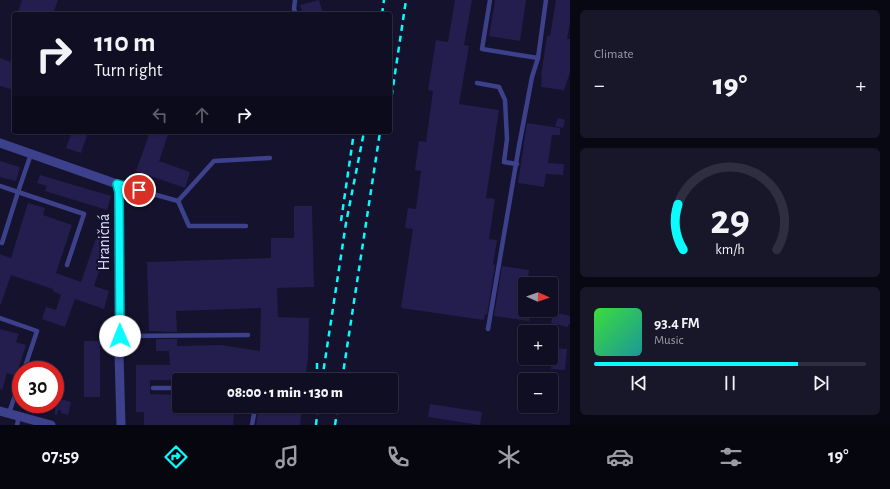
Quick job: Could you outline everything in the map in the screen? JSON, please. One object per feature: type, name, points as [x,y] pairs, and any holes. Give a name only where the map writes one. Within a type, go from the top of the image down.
[{"type":"street","points":[[0,143],[117,184]]},
{"type":"street","name":"Hraničná","points":[[117,184],[119,192],[119,354],[121,425]]},
{"type":"street","points":[[4,412],[18,420],[50,425]]},
{"type":"lane","points":[[295,0],[295,12]]},
{"type":"lane","points":[[490,0],[482,49],[538,58]]},
{"type":"lane","points":[[488,329],[532,76],[538,58],[546,0]]},
{"type":"lane","points":[[477,82],[499,87],[506,100],[507,139],[504,162],[517,164]]},
{"type":"lane","points":[[2,243],[31,154]]},
{"type":"lane","points":[[178,201],[214,162],[270,158]]},
{"type":"lane","points":[[117,184],[178,201]]},
{"type":"lane","points":[[0,186],[84,214],[67,265]]},
{"type":"lane","points":[[178,201],[189,226],[246,226]]},
{"type":"lane","points":[[0,318],[38,331],[27,361]]},
{"type":"lane","points":[[120,336],[248,335]]},
{"type":"lane","points":[[153,388],[172,388]]},
{"type":"lane","points":[[4,412],[12,396]]},
{"type":"lane","points":[[252,425],[253,413]]},
{"type":"building","points":[[22,0],[58,0],[54,12],[18,12]]},
{"type":"building","points":[[319,0],[322,12],[302,12],[300,5]]},
{"type":"building","points":[[455,0],[472,0],[464,45],[469,46],[459,104],[499,110],[486,198],[495,199],[489,239],[497,240],[493,264],[495,265],[487,315],[485,314],[484,320],[401,308],[413,229],[405,228],[408,208],[416,209],[421,171],[415,170],[419,141],[426,142],[433,91],[428,90],[436,40],[448,42]]},
{"type":"building","points":[[495,0],[526,0],[520,41],[489,36]]},
{"type":"building","points":[[556,0],[570,0],[570,22],[567,39],[570,39],[570,72],[564,90],[541,87],[541,76],[547,36],[550,36]]},
{"type":"building","points":[[0,58],[12,62],[12,89],[0,86]]},
{"type":"building","points":[[558,118],[565,120],[563,128],[555,126]]},
{"type":"building","points":[[527,123],[560,128],[560,135],[552,135],[548,163],[564,164],[563,175],[546,174],[544,187],[518,183]]},
{"type":"building","points":[[71,134],[87,134],[81,153],[66,148]]},
{"type":"building","points":[[149,134],[168,134],[159,161],[190,172],[185,188],[136,171]]},
{"type":"building","points":[[0,161],[20,167],[16,181],[0,177]]},
{"type":"building","points":[[40,175],[111,196],[107,210],[45,191],[47,186],[37,183]]},
{"type":"building","points":[[28,203],[45,208],[43,215],[72,225],[56,273],[81,282],[102,221],[110,224],[105,237],[110,239],[94,286],[109,291],[104,309],[75,299],[65,327],[42,319],[46,307],[56,310],[61,295],[53,291],[53,289],[11,275],[0,304],[0,254],[11,258]]},
{"type":"building","points":[[294,206],[312,206],[314,287],[277,288],[278,317],[309,318],[308,358],[306,373],[172,373],[172,380],[150,380],[150,394],[172,395],[172,413],[234,413],[233,425],[144,425],[144,412],[136,412],[136,365],[170,365],[169,351],[156,351],[156,339],[177,339],[177,346],[221,345],[260,351],[261,308],[176,311],[177,332],[149,331],[147,262],[271,258],[271,238],[294,238]]},
{"type":"building","points":[[502,266],[529,270],[528,277],[518,277],[518,317],[530,317],[529,321],[494,316]]},
{"type":"building","points":[[558,313],[570,316],[570,325],[568,324],[568,327],[551,323],[553,317],[558,317]]},
{"type":"building","points":[[0,329],[19,334],[16,342],[26,345],[21,361],[12,361],[12,375],[7,373],[2,390],[0,389]]},
{"type":"building","points":[[84,341],[100,341],[100,397],[84,397]]},
{"type":"building","points":[[558,348],[567,349],[565,370],[551,369],[551,365],[558,365]]},
{"type":"building","points":[[64,400],[71,402],[68,415],[61,413],[64,413]]},
{"type":"building","points":[[430,404],[482,412],[480,425],[428,417]]},
{"type":"building","points":[[258,413],[301,413],[300,425],[256,425]]},
{"type":"railway","points":[[382,12],[384,0]]},
{"type":"railway","points":[[392,94],[406,0]]},
{"type":"railway","points":[[341,221],[354,134]]},
{"type":"railway","points":[[323,373],[346,223],[364,134]]},
{"type":"railway","points":[[343,373],[380,134]]},
{"type":"railway","points":[[317,358],[317,373]]},
{"type":"railway","points":[[316,425],[317,413]]},
{"type":"railway","points":[[335,425],[337,413]]},
{"type":"route","points":[[120,336],[119,192],[117,184],[139,190]]}]
